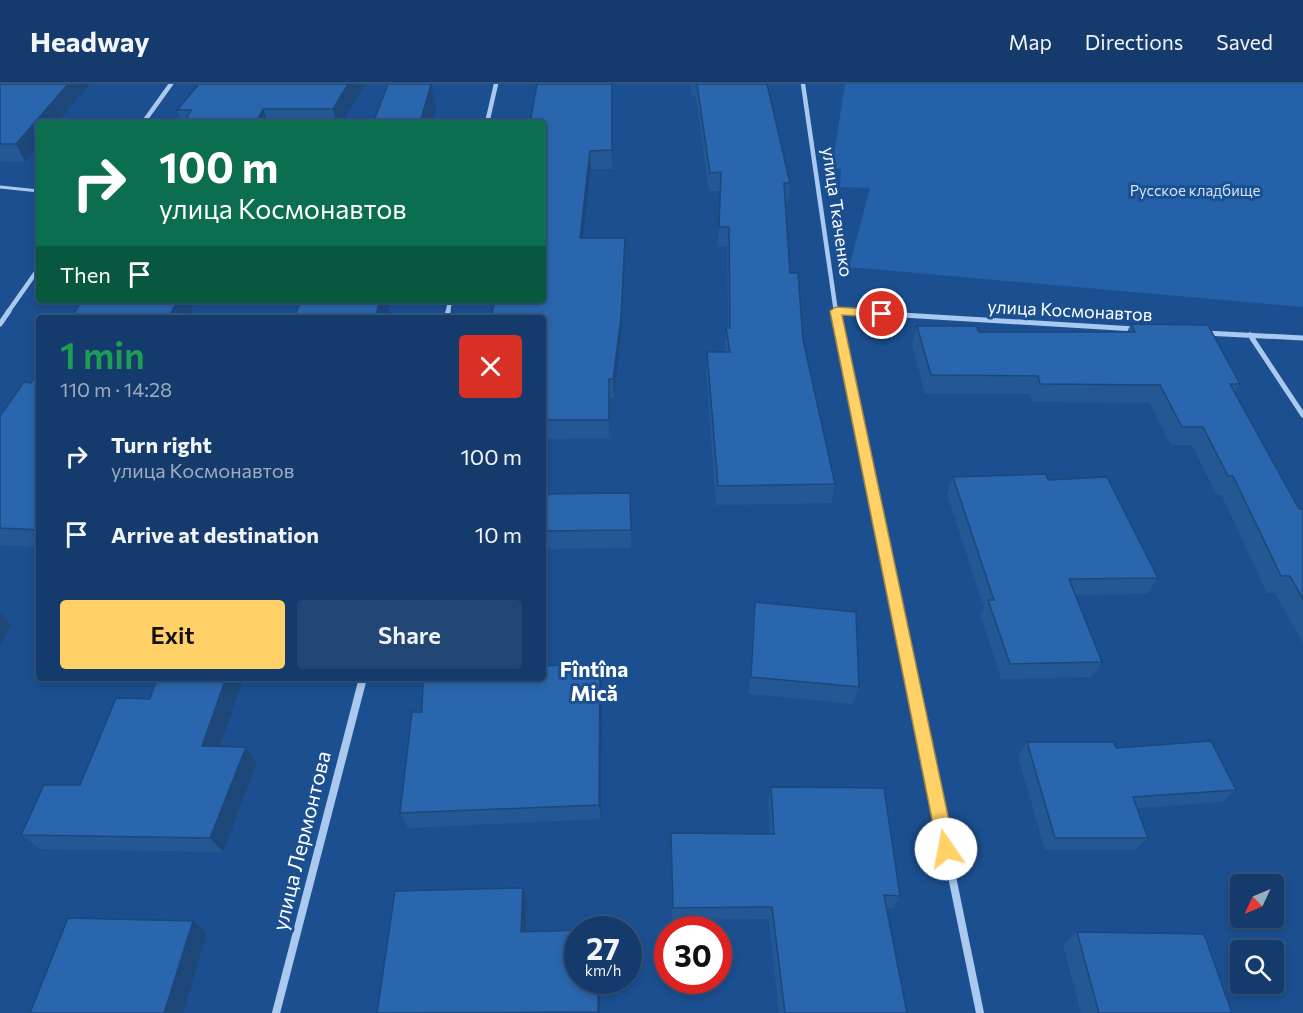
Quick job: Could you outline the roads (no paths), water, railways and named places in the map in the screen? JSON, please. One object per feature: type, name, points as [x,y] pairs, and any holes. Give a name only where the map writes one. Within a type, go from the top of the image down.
[{"type":"street","points":[[145,120],[171,84]]},
{"type":"street","points":[[488,120],[496,84]]},
{"type":"street","name":"улица Ткаченко","points":[[803,84],[836,311],[980,1013]]},
{"type":"street","points":[[0,324],[36,272]]},
{"type":"street","name":"улица Космонавтов","points":[[836,311],[1143,329]]},
{"type":"street","points":[[1203,333],[1303,338]]},
{"type":"street","points":[[1250,335],[1303,415]]},
{"type":"street","name":"улица Лермонтова","points":[[276,1013],[362,681]]},
{"type":"lane","points":[[0,187],[36,191]]},
{"type":"district","name":"Fîntîna Mică","points":[[594,682]]},
{"type":"park label","name":"Русское кладбище","points":[[1195,191]]}]
